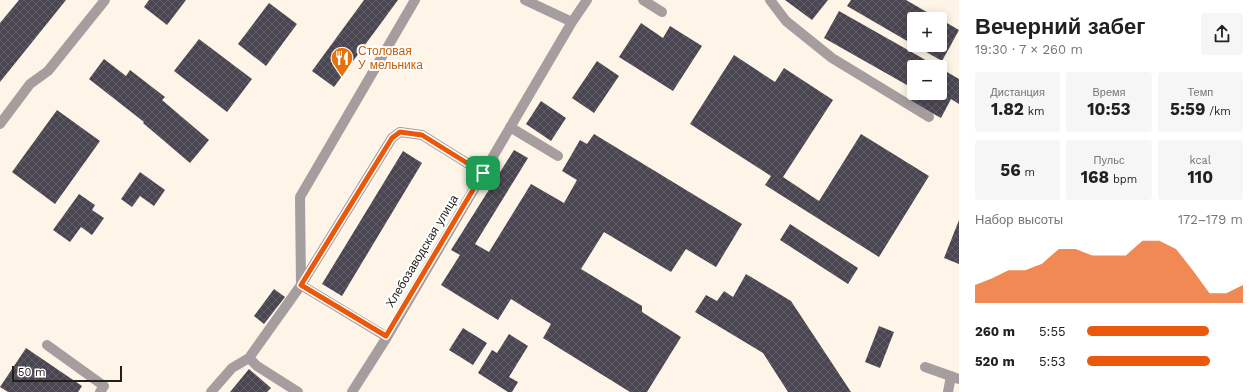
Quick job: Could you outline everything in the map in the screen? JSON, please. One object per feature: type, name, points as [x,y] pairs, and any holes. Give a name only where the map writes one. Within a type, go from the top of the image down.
[{"type":"street","points":[[0,124],[30,84],[48,72],[105,0]]},
{"type":"street","points":[[301,285],[300,197],[415,0]]},
{"type":"street","points":[[524,0],[572,22]]},
{"type":"street","name":"Хлебозаводская улица","points":[[352,392],[572,22],[587,0]]},
{"type":"street","points":[[643,0],[662,12]]},
{"type":"street","points":[[770,0],[786,21],[832,58],[929,117]]},
{"type":"street","points":[[510,127],[558,156]]},
{"type":"street","points":[[212,392],[232,368],[249,358],[301,285],[392,138],[400,132],[422,135],[483,173]]},
{"type":"street","points":[[301,285],[386,336]]},
{"type":"street","points":[[47,345],[104,386],[100,392]]},
{"type":"street","points":[[249,358],[257,366],[298,392]]},
{"type":"street","points":[[925,367],[955,378],[948,392]]},
{"type":"building","points":[[19,0],[66,0],[0,82],[0,23]]},
{"type":"building","points":[[149,0],[186,0],[167,25],[144,7]]},
{"type":"building","points":[[364,0],[398,0],[334,87],[312,71]]},
{"type":"building","points":[[785,0],[828,0],[812,20]]},
{"type":"building","points":[[851,0],[906,0],[927,12],[907,12],[907,41],[847,6]]},
{"type":"building","points":[[269,3],[297,24],[266,66],[238,44]]},
{"type":"building","points":[[839,11],[907,49],[907,52],[911,52],[926,60],[907,60],[907,85],[824,38]]},
{"type":"building","points":[[641,23],[663,38],[670,26],[702,46],[673,91],[619,57]]},
{"type":"building","points":[[947,23],[959,30],[947,52]]},
{"type":"building","points":[[199,39],[252,79],[227,112],[174,71]]},
{"type":"building","points":[[926,52],[947,52],[943,60]]},
{"type":"building","points":[[734,55],[775,82],[784,68],[833,100],[783,177],[819,201],[861,134],[929,176],[879,257],[765,185],[771,176],[690,124]]},
{"type":"building","points":[[104,59],[126,76],[130,70],[165,97],[162,100],[209,140],[190,163],[143,123],[144,122],[89,79]]},
{"type":"building","points":[[597,61],[619,76],[594,113],[572,98]]},
{"type":"building","points":[[947,72],[959,79],[959,104],[951,99],[941,118],[910,101],[947,100]]},
{"type":"building","points":[[541,101],[566,118],[551,141],[526,124]]},
{"type":"building","points":[[57,110],[100,141],[55,204],[12,172]]},
{"type":"building","points":[[594,134],[742,224],[716,267],[686,249],[671,272],[604,232],[581,269],[642,306],[642,312],[681,337],[647,392],[630,392],[543,338],[551,324],[511,299],[498,320],[441,285],[460,255],[451,250],[514,150],[528,158],[475,244],[489,252],[531,184],[564,203],[577,180],[562,171],[580,140],[587,144]]},
{"type":"building","points":[[403,151],[422,163],[342,296],[322,284]]},
{"type":"building","points":[[140,172],[165,190],[154,206],[140,196],[132,207],[121,199]]},
{"type":"building","points":[[79,194],[95,205],[92,210],[104,218],[92,235],[81,227],[70,242],[53,230]]},
{"type":"building","points":[[959,220],[959,264],[944,258]]},
{"type":"building","points":[[790,224],[858,268],[848,284],[780,240]]},
{"type":"building","points":[[746,274],[791,301],[851,392],[788,392],[763,353],[695,312],[706,295],[717,301],[724,291],[733,297]]},
{"type":"building","points":[[274,289],[285,297],[264,324],[254,316]]},
{"type":"building","points":[[879,326],[894,332],[880,368],[865,362]]},
{"type":"building","points":[[463,328],[487,343],[473,365],[449,350]]},
{"type":"building","points":[[509,334],[528,346],[509,377],[518,382],[512,392],[508,392],[478,373],[492,350],[497,353]]},
{"type":"building","points":[[26,348],[82,386],[78,392],[8,392],[0,387]]},
{"type":"building","points":[[249,369],[271,388],[267,392],[230,392]]},
{"type":"place","name":"Столовая У мельника","points":[[342,78]]},
{"type":"route","points":[[400,132],[422,135],[483,173],[386,336],[301,285],[392,138],[400,132]]}]
